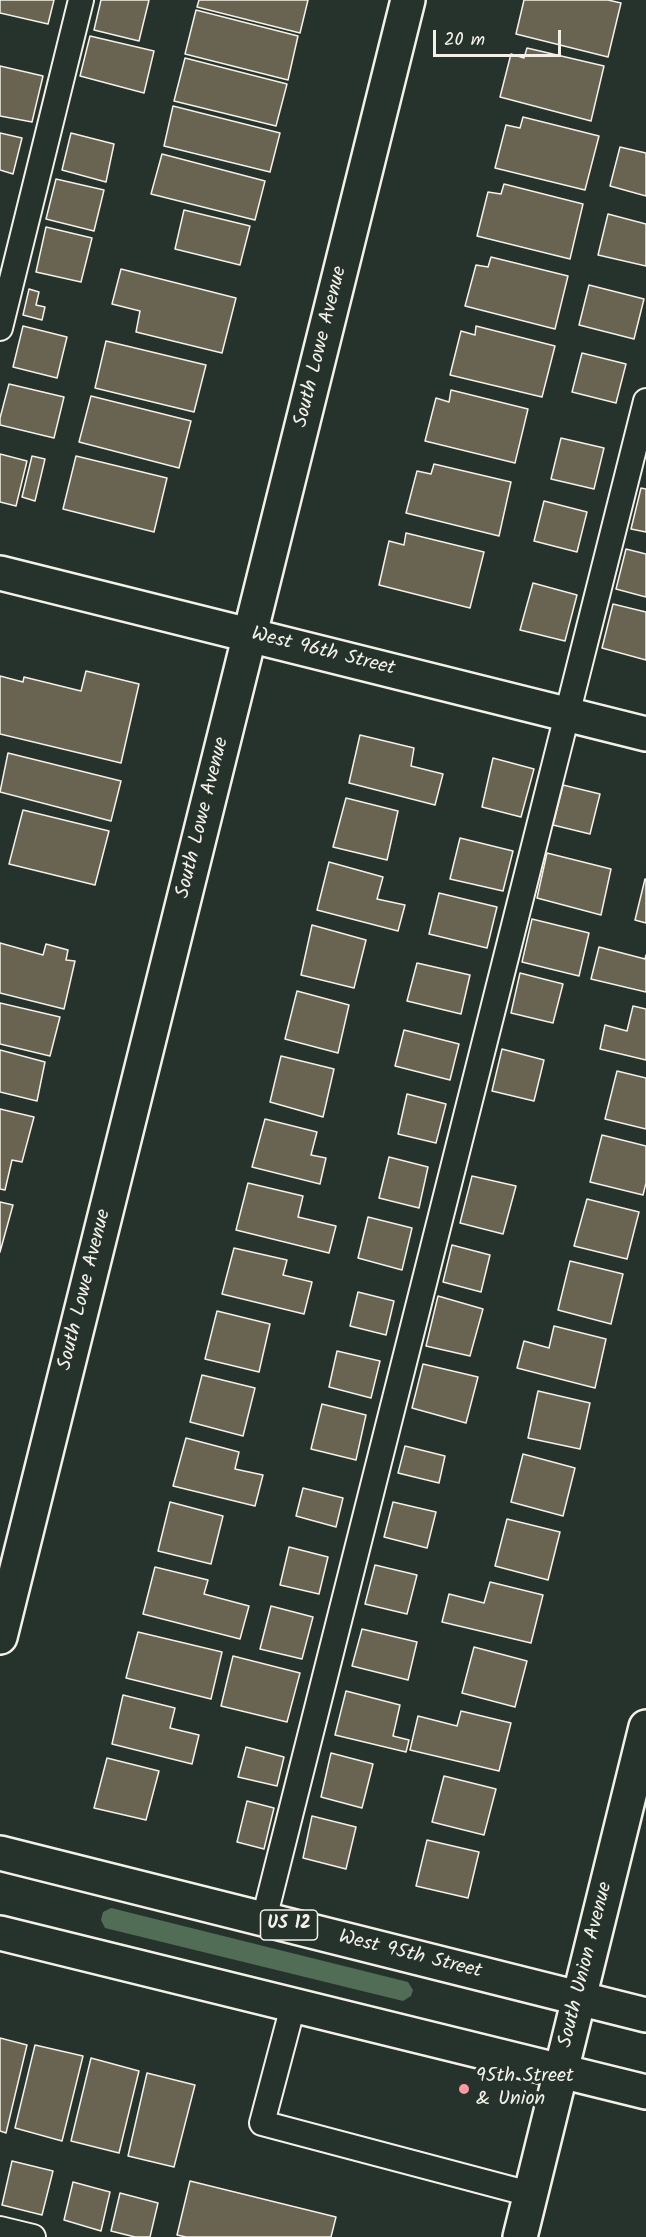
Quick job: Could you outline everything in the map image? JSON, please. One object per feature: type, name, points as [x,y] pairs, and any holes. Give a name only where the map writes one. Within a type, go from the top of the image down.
[{"type":"street","name":"South Lowe Avenue","points":[[0,1636],[8,1567],[250,635],[408,0]]},
{"type":"street","name":"West 96th Street","points":[[0,573],[646,734]]},
{"type":"street","name":"South Union Avenue","points":[[520,2237],[646,1727]]},
{"type":"street","name":"West 95th Street","points":[[0,1853],[646,2015]]},
{"type":"street","points":[[0,1933],[646,2092]]},
{"type":"lane","points":[[0,328],[81,0]]},
{"type":"lane","points":[[264,1919],[646,401]]},
{"type":"lane","points":[[293,2006],[262,2123],[530,2194]]},
{"type":"lane","points":[[0,2229],[33,2237]]},
{"type":"green space","points":[[111,1908],[408,1982],[413,1990],[411,1996],[403,2001],[105,1928],[101,1920],[103,1912]]},
{"type":"building","points":[[0,0],[54,0],[48,24],[0,13]]},
{"type":"building","points":[[101,0],[149,0],[139,41],[94,30]]},
{"type":"building","points":[[199,0],[308,0],[300,33],[197,7]]},
{"type":"building","points":[[524,0],[608,0],[621,3],[608,57],[516,34]]},
{"type":"building","points":[[196,10],[298,36],[288,80],[185,54]]},
{"type":"building","points":[[90,36],[154,51],[144,93],[80,76]]},
{"type":"building","points":[[527,48],[604,66],[591,121],[500,97],[511,54],[524,58]]},
{"type":"building","points":[[185,58],[287,84],[276,126],[174,101]]},
{"type":"building","points":[[0,66],[43,76],[32,122],[0,116]]},
{"type":"building","points":[[173,106],[280,133],[270,172],[164,146]]},
{"type":"building","points":[[523,117],[599,136],[585,190],[495,168],[506,125],[520,128]]},
{"type":"building","points":[[0,133],[22,138],[13,174],[0,170]]},
{"type":"building","points":[[71,133],[114,144],[106,182],[62,170]]},
{"type":"building","points":[[620,147],[646,153],[646,196],[610,186]]},
{"type":"building","points":[[162,154],[265,181],[255,220],[151,194]]},
{"type":"building","points":[[56,179],[104,190],[94,231],[46,219]]},
{"type":"building","points":[[504,184],[583,204],[570,259],[477,236],[488,192],[501,194]]},
{"type":"building","points":[[184,210],[250,226],[240,265],[175,249]]},
{"type":"building","points":[[608,214],[646,224],[646,266],[598,255]]},
{"type":"building","points":[[46,227],[92,238],[81,282],[36,272]]},
{"type":"building","points":[[491,257],[568,276],[555,329],[465,306],[476,265],[488,267]]},
{"type":"building","points":[[121,269],[236,298],[222,353],[136,332],[140,311],[112,304]]},
{"type":"building","points":[[589,285],[644,299],[634,339],[579,325]]},
{"type":"building","points":[[29,289],[39,292],[36,305],[45,307],[42,320],[23,315]]},
{"type":"building","points":[[23,326],[67,337],[57,378],[13,367]]},
{"type":"building","points":[[476,326],[555,346],[542,397],[450,375],[461,331],[475,335]]},
{"type":"building","points":[[106,341],[206,365],[194,412],[95,388]]},
{"type":"building","points":[[582,353],[626,364],[616,403],[572,392]]},
{"type":"building","points":[[9,384],[64,397],[54,438],[0,425]]},
{"type":"building","points":[[451,390],[528,409],[515,463],[425,441],[436,398],[449,402]]},
{"type":"building","points":[[91,396],[191,421],[179,468],[79,442]]},
{"type":"building","points":[[561,438],[604,448],[594,489],[551,479]]},
{"type":"building","points":[[0,454],[27,461],[16,506],[0,502]]},
{"type":"building","points":[[32,456],[45,459],[35,501],[22,497]]},
{"type":"building","points":[[76,456],[167,478],[154,532],[63,509]]},
{"type":"building","points":[[434,464],[511,482],[499,536],[406,513],[417,471],[431,474]]},
{"type":"building","points":[[641,488],[646,489],[646,532],[631,529]]},
{"type":"building","points":[[544,501],[587,512],[577,552],[534,541]]},
{"type":"building","points":[[406,533],[484,552],[470,608],[379,585],[389,541],[404,545]]},
{"type":"building","points":[[626,549],[646,554],[646,597],[616,589]]},
{"type":"building","points":[[533,583],[577,595],[565,641],[520,630]]},
{"type":"building","points":[[613,604],[646,612],[646,660],[602,648]]},
{"type":"building","points":[[86,671],[139,684],[121,763],[0,734],[0,676],[23,682],[24,677],[81,691]]},
{"type":"building","points":[[360,735],[414,748],[411,766],[443,774],[435,805],[349,783]]},
{"type":"building","points":[[8,753],[121,781],[111,821],[0,792]]},
{"type":"building","points":[[493,758],[534,769],[521,817],[482,807]]},
{"type":"building","points":[[563,785],[600,794],[590,834],[553,825]]},
{"type":"building","points":[[346,798],[398,811],[387,860],[333,847]]},
{"type":"building","points":[[23,810],[109,831],[95,885],[9,864]]},
{"type":"building","points":[[460,838],[513,851],[503,891],[450,879]]},
{"type":"building","points":[[547,853],[611,869],[601,915],[537,898]]},
{"type":"building","points":[[329,862],[383,877],[377,899],[405,905],[398,931],[317,910]]},
{"type":"building","points":[[646,879],[646,923],[635,920]]},
{"type":"building","points":[[439,893],[497,907],[487,948],[429,934]]},
{"type":"building","points":[[532,919],[589,933],[579,976],[522,962]]},
{"type":"building","points":[[312,925],[366,940],[354,988],[301,975]]},
{"type":"building","points":[[0,943],[43,955],[46,944],[68,950],[66,960],[75,961],[64,1009],[0,993]]},
{"type":"building","points":[[599,947],[645,959],[646,955],[646,992],[591,979]]},
{"type":"building","points":[[417,963],[470,975],[461,1014],[407,1001]]},
{"type":"building","points":[[520,973],[563,984],[553,1023],[511,1013]]},
{"type":"building","points":[[297,991],[349,1005],[338,1053],[285,1039]]},
{"type":"building","points":[[0,1003],[60,1017],[50,1056],[0,1044]]},
{"type":"building","points":[[633,1006],[646,1009],[646,1060],[600,1049],[605,1025],[627,1031]]},
{"type":"building","points":[[404,1030],[459,1044],[450,1080],[395,1066]]},
{"type":"building","points":[[502,1049],[544,1060],[534,1101],[492,1091]]},
{"type":"building","points":[[0,1050],[45,1062],[37,1101],[0,1092]]},
{"type":"building","points":[[281,1056],[334,1069],[323,1117],[270,1102]]},
{"type":"building","points":[[617,1071],[646,1078],[646,1129],[605,1119]]},
{"type":"building","points":[[407,1094],[446,1104],[436,1143],[398,1134]]},
{"type":"building","points":[[0,1109],[34,1117],[22,1162],[12,1160],[5,1190],[0,1189]]},
{"type":"building","points":[[265,1119],[317,1132],[311,1155],[326,1158],[320,1184],[252,1167]]},
{"type":"building","points":[[602,1135],[646,1146],[646,1183],[643,1195],[590,1182]]},
{"type":"building","points":[[389,1157],[428,1167],[419,1208],[379,1198]]},
{"type":"building","points":[[472,1176],[516,1186],[503,1234],[460,1223]]},
{"type":"building","points":[[248,1183],[303,1196],[298,1217],[336,1226],[329,1253],[236,1230]]},
{"type":"building","points":[[587,1199],[639,1212],[627,1259],[574,1246]]},
{"type":"building","points":[[0,1202],[13,1205],[0,1252]]},
{"type":"building","points":[[368,1217],[412,1228],[402,1270],[358,1258]]},
{"type":"building","points":[[452,1245],[490,1255],[481,1292],[443,1282]]},
{"type":"building","points":[[234,1248],[287,1260],[283,1275],[312,1282],[304,1314],[222,1294]]},
{"type":"building","points":[[570,1261],[623,1274],[611,1324],[558,1310]]},
{"type":"building","points":[[358,1292],[394,1301],[386,1335],[350,1326]]},
{"type":"building","points":[[438,1296],[483,1309],[470,1356],[426,1346]]},
{"type":"building","points":[[217,1311],[270,1324],[259,1372],[205,1359]]},
{"type":"building","points":[[554,1326],[606,1339],[595,1388],[517,1368],[524,1341],[549,1348]]},
{"type":"building","points":[[337,1351],[380,1361],[371,1398],[329,1387]]},
{"type":"building","points":[[423,1364],[478,1377],[466,1423],[412,1408]]},
{"type":"building","points":[[202,1375],[255,1388],[243,1436],[190,1422]]},
{"type":"building","points":[[538,1391],[590,1403],[580,1449],[528,1438]]},
{"type":"building","points":[[322,1404],[366,1415],[356,1460],[311,1449]]},
{"type":"building","points":[[186,1438],[239,1452],[235,1469],[263,1475],[255,1506],[173,1486]]},
{"type":"building","points":[[405,1446],[445,1456],[439,1483],[398,1473]]},
{"type":"building","points":[[523,1454],[575,1468],[563,1516],[511,1502]]},
{"type":"building","points":[[303,1488],[343,1498],[336,1527],[296,1516]]},
{"type":"building","points":[[170,1502],[223,1516],[211,1564],[158,1551]]},
{"type":"building","points":[[393,1502],[436,1512],[427,1548],[384,1537]]},
{"type":"building","points":[[507,1519],[560,1532],[548,1580],[495,1566]]},
{"type":"building","points":[[289,1547],[328,1557],[319,1594],[280,1585]]},
{"type":"building","points":[[375,1565],[417,1575],[407,1614],[365,1604]]},
{"type":"building","points":[[155,1567],[208,1580],[204,1594],[249,1606],[240,1639],[143,1614]]},
{"type":"building","points":[[490,1582],[543,1595],[531,1643],[442,1622],[449,1594],[484,1603]]},
{"type":"building","points":[[271,1606],[313,1617],[302,1659],[260,1649]]},
{"type":"building","points":[[362,1629],[417,1642],[408,1680],[352,1666]]},
{"type":"building","points":[[138,1632],[222,1652],[211,1699],[126,1678]]},
{"type":"building","points":[[474,1647],[527,1661],[515,1707],[462,1693]]},
{"type":"building","points":[[233,1656],[300,1673],[287,1722],[221,1706]]},
{"type":"building","points":[[346,1691],[400,1705],[393,1736],[409,1740],[406,1752],[335,1735]]},
{"type":"building","points":[[123,1695],[175,1708],[170,1728],[199,1735],[192,1764],[112,1744]]},
{"type":"building","points":[[461,1711],[511,1723],[499,1771],[410,1750],[418,1716],[457,1726]]},
{"type":"building","points":[[246,1747],[284,1757],[277,1786],[238,1777]]},
{"type":"building","points":[[331,1753],[373,1764],[362,1808],[321,1797]]},
{"type":"building","points":[[107,1758],[159,1771],[146,1820],[94,1808]]},
{"type":"building","points":[[444,1776],[496,1789],[484,1835],[432,1822]]},
{"type":"building","points":[[247,1801],[274,1808],[264,1849],[237,1842]]},
{"type":"building","points":[[312,1816],[356,1827],[346,1869],[303,1858]]},
{"type":"building","points":[[427,1840],[479,1852],[468,1898],[416,1886]]},
{"type":"building","points":[[0,2038],[27,2045],[6,2133],[0,2131]]},
{"type":"building","points":[[35,2045],[83,2056],[62,2141],[15,2128]]},
{"type":"building","points":[[91,2058],[139,2071],[119,2153],[71,2141]]},
{"type":"building","points":[[147,2073],[195,2085],[174,2167],[128,2156]]},
{"type":"building","points":[[12,2161],[53,2171],[42,2215],[2,2205]]},
{"type":"building","points":[[190,2181],[336,2217],[331,2237],[186,2237],[177,2235]]},
{"type":"building","points":[[73,2182],[110,2192],[101,2231],[64,2220]]},
{"type":"building","points":[[120,2193],[158,2203],[150,2237],[135,2237],[111,2231]]},
{"type":"place","name":"95th Street & Union","points":[[464,2089]]}]
